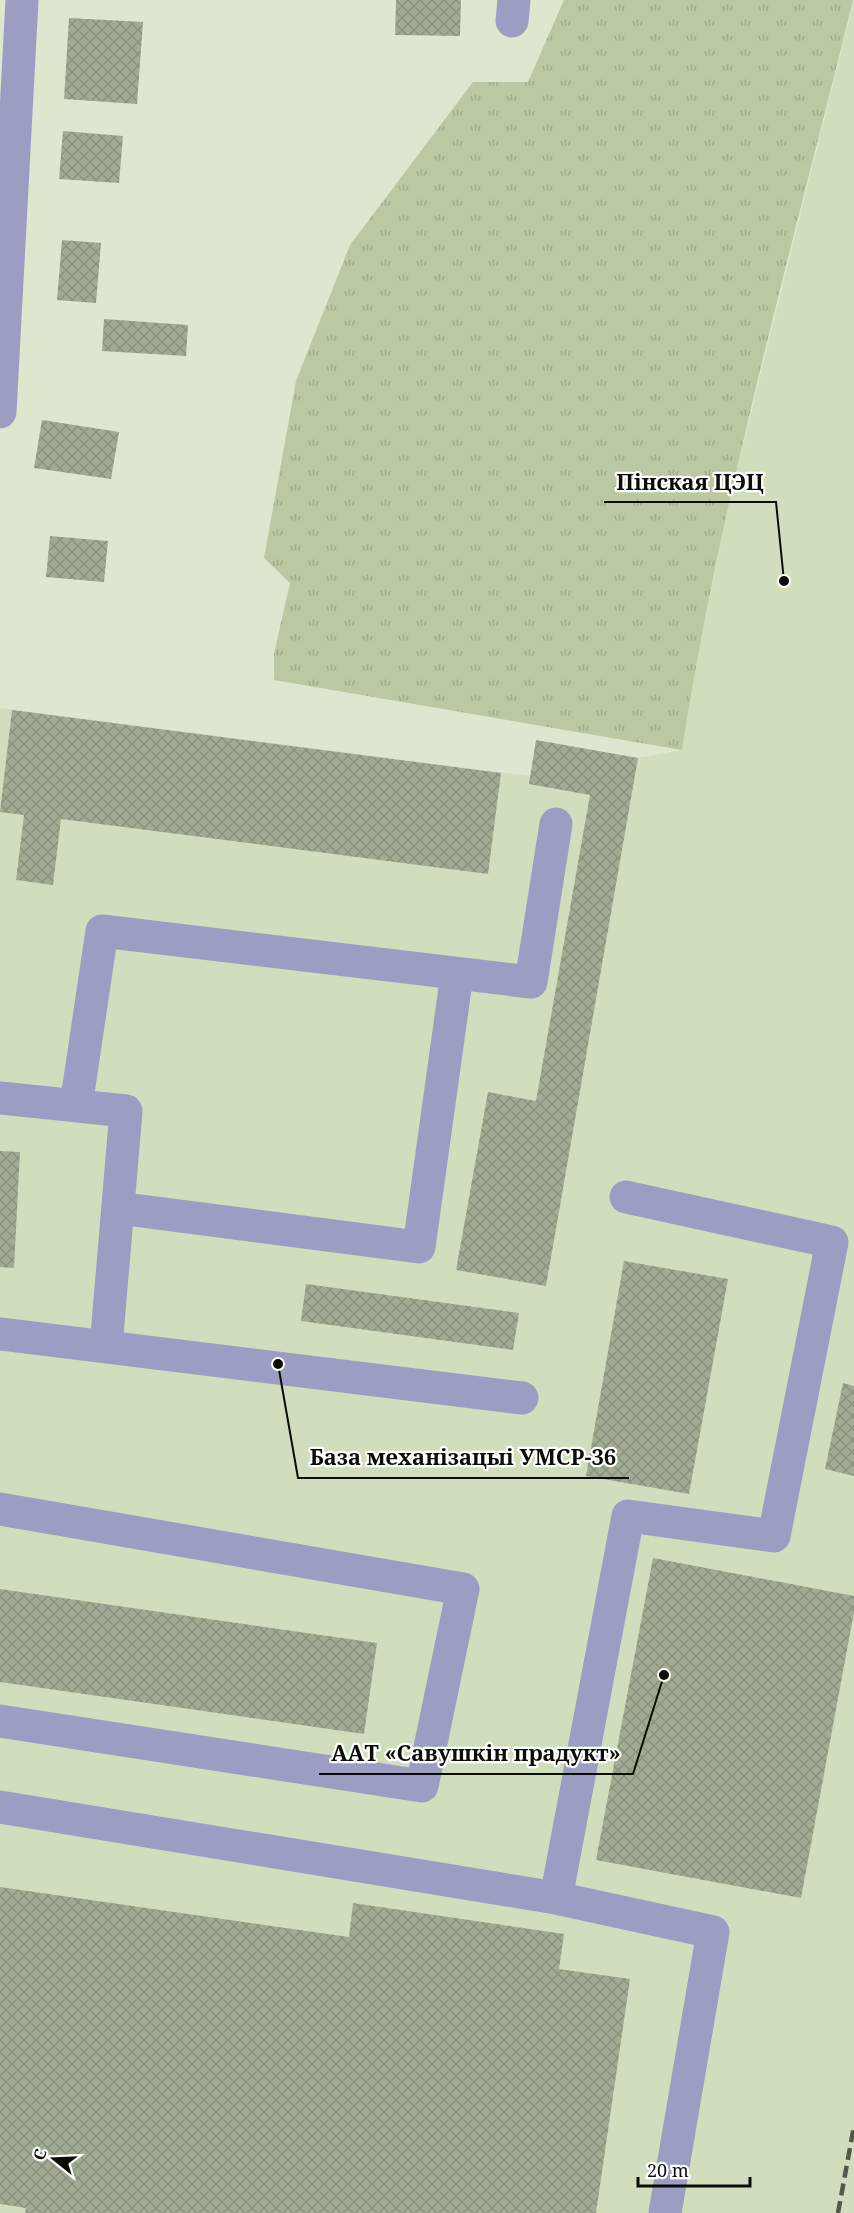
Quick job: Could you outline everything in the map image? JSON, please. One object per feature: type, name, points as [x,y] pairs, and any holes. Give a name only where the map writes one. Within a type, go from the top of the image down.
[{"type":"street","points":[[0,412],[22,0]]},
{"type":"street","points":[[76,1106],[102,931],[531,982],[556,824]]},
{"type":"street","points":[[118,1208],[419,1247],[457,974]]},
{"type":"street","points":[[0,1098],[126,1111],[106,1347]]},
{"type":"street","points":[[556,1898],[628,1516],[774,1536],[832,1242],[626,1197]]},
{"type":"street","points":[[0,1334],[522,1398]]},
{"type":"street","points":[[0,1509],[463,1589],[422,1786],[0,1721]]},
{"type":"street","points":[[0,1807],[556,1898],[713,1932],[665,2213]]},
{"type":"shaded area","points":[[854,0],[854,2213],[0,2213],[0,708],[530,776],[536,740],[638,758],[682,750],[693,677],[733,485]]},
{"type":"green space","points":[[564,0],[853,0],[737,467],[698,655],[682,750],[274,680],[274,654],[290,583],[264,558],[296,381],[350,245],[473,82],[528,82]]},
{"type":"building","points":[[396,0],[461,0],[460,36],[395,35]]},
{"type":"building","points":[[69,18],[143,22],[137,104],[64,99]]},
{"type":"building","points":[[63,131],[123,136],[119,183],[59,179]]},
{"type":"building","points":[[62,240],[101,243],[96,303],[57,300]]},
{"type":"building","points":[[104,319],[188,325],[186,356],[102,351]]},
{"type":"building","points":[[42,420],[119,432],[111,479],[34,468]]},
{"type":"building","points":[[50,536],[108,541],[104,582],[46,577]]},
{"type":"building","points":[[12,710],[501,773],[488,874],[61,819],[53,885],[16,880],[24,815],[0,812]]},
{"type":"building","points":[[536,740],[638,758],[546,1286],[456,1270],[488,1092],[536,1101],[590,795],[529,784]]},
{"type":"building","points":[[0,1151],[20,1152],[14,1268],[0,1267]]},
{"type":"building","points":[[624,1261],[728,1279],[689,1494],[586,1476]]},
{"type":"building","points":[[306,1284],[519,1313],[513,1350],[301,1321]]},
{"type":"building","points":[[843,1383],[854,1386],[854,1476],[825,1469]]},
{"type":"building","points":[[653,1558],[854,1596],[854,1612],[801,1898],[596,1860]]},
{"type":"building","points":[[0,1589],[377,1643],[364,1734],[0,1682]]},
{"type":"building","points":[[0,1887],[349,1937],[353,1903],[564,1934],[559,1969],[630,1979],[596,2213],[25,2213],[26,2208],[0,2204]]},
{"type":"railway","points":[[838,2213],[854,2126]]},
{"type":"place","name":"Пінская ЦЭЦ","points":[[784,581]]},
{"type":"place","name":"База механізацыі УМСР-36","points":[[278,1364]]},
{"type":"place","name":"ААТ «Савушкін прадукт»","points":[[664,1675]]}]
